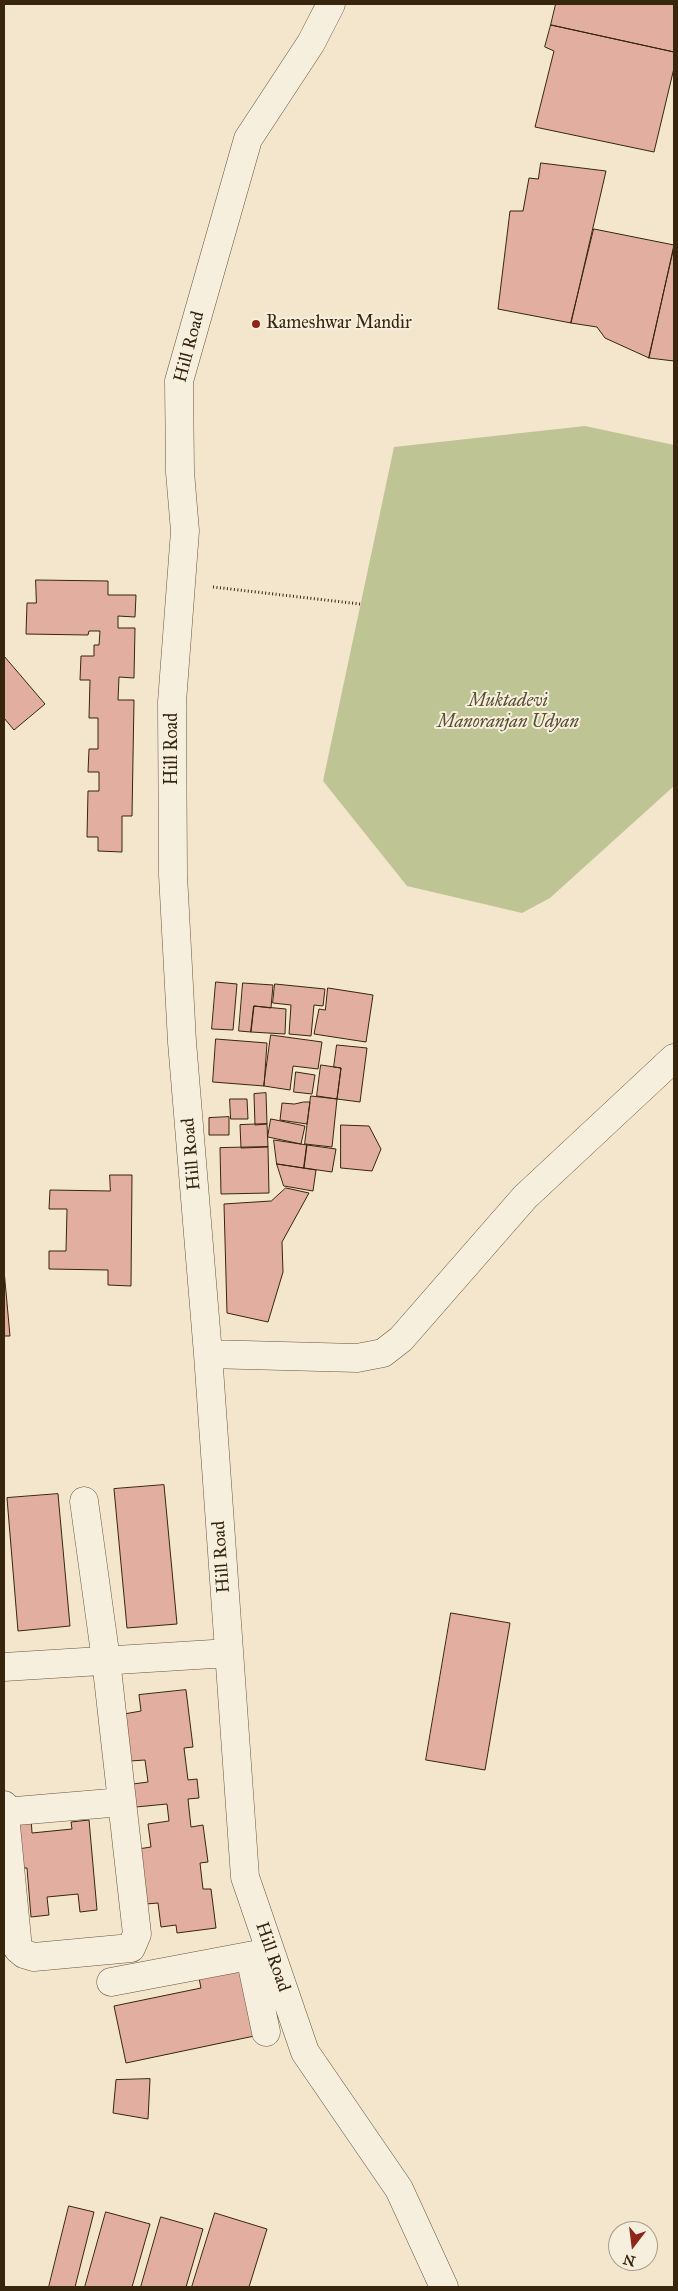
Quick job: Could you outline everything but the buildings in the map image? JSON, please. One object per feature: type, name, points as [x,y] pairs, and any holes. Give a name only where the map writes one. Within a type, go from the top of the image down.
[{"type":"street","name":"Hill Road","points":[[331,4],[311,43],[248,139],[178,381],[180,472],[185,531],[172,702],[173,875],[182,1042],[208,1354],[245,1877],[260,1954],[305,2052],[399,2189],[444,2287]]},
{"type":"street","points":[[208,1354],[357,1358],[383,1353],[400,1339],[525,1197],[674,1058]]},
{"type":"street","points":[[4,1805],[18,1949],[24,1954],[34,1957],[131,1948],[137,1934],[106,1660],[84,1501]]},
{"type":"street","points":[[4,1667],[229,1653]]},
{"type":"street","points":[[4,1812],[122,1802]]},
{"type":"street","points":[[111,1982],[260,1954],[266,2032]]},
{"type":"path","points":[[180,583],[360,604]]},
{"type":"green space","name":"Muktadevi Manoranjan Udyan","points":[[585,426],[674,445],[674,786],[550,898],[522,913],[407,886],[323,781],[394,447]]},
{"type":"place","name":"Rameshwar Mandir","points":[[256,324]]}]
